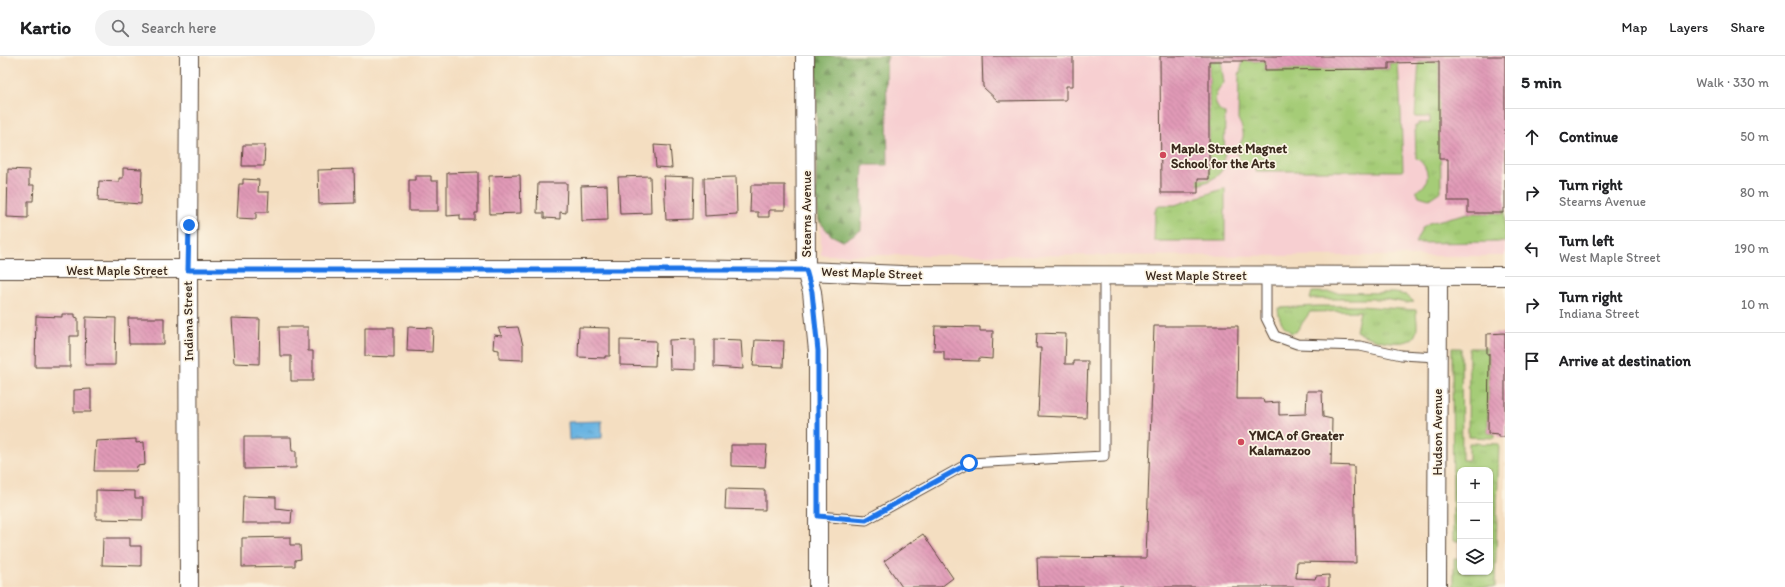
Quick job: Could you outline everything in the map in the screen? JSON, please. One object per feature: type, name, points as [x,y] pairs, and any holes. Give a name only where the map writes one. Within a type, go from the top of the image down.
[{"type":"street","name":"Indiana Street","points":[[189,56],[189,587]]},
{"type":"street","name":"Stearns Avenue","points":[[805,56],[806,270],[812,292],[818,351],[818,587]]},
{"type":"street","name":"West Maple Street","points":[[0,269],[806,270],[902,274],[1505,276]]},
{"type":"street","name":"Hudson Avenue","points":[[1437,587],[1438,276]]},
{"type":"lane","points":[[818,516],[866,520],[969,463],[1104,456],[1104,274]]},
{"type":"lane","points":[[1266,275],[1266,318],[1275,336],[1297,344],[1360,346],[1401,355],[1437,357]]},
{"type":"shaded area","name":"Maple Street Magnet School for the Arts","points":[[820,56],[1505,56],[1505,256],[821,255]]},
{"type":"green space","points":[[817,56],[888,56],[886,63],[888,165],[863,165],[861,230],[843,241],[831,235],[819,221],[816,193]]},
{"type":"green space","points":[[1209,61],[1221,61],[1224,83],[1216,95],[1216,103],[1225,114],[1224,166],[1217,176],[1198,185],[1198,179],[1209,178]]},
{"type":"green space","points":[[1243,61],[1265,61],[1265,70],[1389,69],[1389,63],[1398,63],[1403,171],[1256,171],[1256,166],[1242,162],[1239,157],[1238,149],[1243,135],[1238,119],[1239,75]]},
{"type":"green space","points":[[1419,62],[1439,62],[1441,191],[1429,199],[1419,196],[1416,191],[1425,184],[1427,175],[1424,166],[1416,158],[1415,126],[1418,126],[1418,123],[1430,123],[1430,117],[1415,117]]},
{"type":"green space","points":[[1225,188],[1225,241],[1154,241],[1155,211],[1159,205],[1175,205]]},
{"type":"green space","points":[[1503,209],[1505,209],[1505,242],[1415,243],[1423,227],[1429,223],[1468,213],[1503,213]]},
{"type":"green space","points":[[1312,292],[1395,293],[1406,295],[1414,302],[1406,303],[1385,299],[1310,299]]},
{"type":"green space","points":[[1360,306],[1416,310],[1416,332],[1411,339],[1404,342],[1387,342],[1361,334],[1356,331],[1360,311],[1310,312],[1296,332],[1291,333],[1285,327],[1279,316],[1278,308]]},
{"type":"green space","points":[[1452,348],[1461,348],[1462,460],[1469,460],[1469,443],[1499,444],[1495,587],[1454,587],[1454,559],[1457,559],[1457,575],[1493,575],[1493,467],[1457,467],[1457,541],[1453,541]]},
{"type":"green space","points":[[1469,348],[1487,348],[1487,354],[1489,354],[1488,433],[1495,434],[1495,438],[1468,437]]},
{"type":"water","points":[[602,421],[602,438],[569,440],[568,422]]},
{"type":"building","points":[[982,56],[1073,56],[1073,86],[1066,86],[1066,100],[998,101],[983,87]]},
{"type":"building","points":[[1160,56],[1505,56],[1505,209],[1503,209],[1503,213],[1468,213],[1468,201],[1448,201],[1448,159],[1439,159],[1439,62],[1389,63],[1389,69],[1265,70],[1265,61],[1209,61],[1209,179],[1198,179],[1198,193],[1161,193]]},
{"type":"building","points":[[243,145],[265,145],[264,166],[242,166]]},
{"type":"building","points":[[654,145],[670,146],[672,168],[656,167]]},
{"type":"building","points":[[123,168],[142,169],[141,204],[98,201],[99,181],[119,182],[119,178],[123,178]]},
{"type":"building","points":[[8,169],[29,170],[29,185],[34,185],[33,201],[28,201],[28,218],[7,217]]},
{"type":"building","points":[[354,169],[355,203],[319,204],[318,170]]},
{"type":"building","points":[[478,172],[478,213],[475,213],[475,220],[460,220],[460,215],[447,216],[447,173]]},
{"type":"building","points":[[520,175],[521,213],[490,214],[489,176]]},
{"type":"building","points":[[415,176],[431,176],[431,181],[438,181],[438,211],[409,211],[409,180],[415,180]]},
{"type":"building","points":[[650,176],[651,213],[620,214],[618,177]]},
{"type":"building","points":[[664,176],[694,177],[693,219],[666,220]]},
{"type":"building","points":[[736,177],[737,214],[705,216],[704,178]]},
{"type":"building","points":[[243,179],[259,180],[258,192],[269,192],[268,212],[256,212],[256,219],[237,218],[239,184],[243,184]]},
{"type":"building","points":[[538,183],[567,183],[566,213],[560,212],[560,219],[544,218],[544,213],[537,213]]},
{"type":"building","points":[[607,185],[608,220],[582,221],[581,186]]},
{"type":"building","points":[[751,185],[785,185],[785,210],[769,210],[769,217],[758,217],[758,212],[750,212]]},
{"type":"building","points":[[62,314],[75,314],[75,317],[78,318],[78,336],[70,336],[70,367],[35,367],[36,316],[62,317]]},
{"type":"building","points":[[86,317],[116,318],[115,365],[85,365]]},
{"type":"building","points":[[128,318],[164,318],[164,344],[129,344]]},
{"type":"building","points":[[231,318],[260,319],[259,364],[234,363]]},
{"type":"building","points":[[935,326],[980,327],[980,331],[993,331],[992,359],[979,358],[979,361],[944,360],[944,351],[934,351]]},
{"type":"building","name":"YMCA of Greater Kalamazoo","points":[[1154,326],[1238,326],[1237,399],[1263,399],[1264,403],[1279,402],[1279,415],[1306,414],[1307,391],[1322,391],[1323,417],[1332,419],[1331,465],[1354,466],[1356,563],[1297,562],[1296,578],[1315,579],[1316,576],[1329,575],[1329,587],[1038,587],[1037,557],[1146,558]]},
{"type":"building","points":[[279,327],[308,327],[308,351],[313,351],[313,381],[291,381],[291,356],[280,356]]},
{"type":"building","points":[[365,327],[394,327],[394,357],[365,356]]},
{"type":"building","points":[[408,327],[433,328],[432,352],[407,351]]},
{"type":"building","points":[[518,327],[523,345],[523,360],[499,359],[499,350],[493,349],[494,335],[502,336],[498,328]]},
{"type":"building","points":[[579,327],[610,328],[610,356],[605,356],[605,358],[578,357]]},
{"type":"building","points":[[1037,333],[1066,334],[1065,364],[1074,364],[1074,361],[1088,361],[1086,418],[1038,416],[1041,348],[1036,348]]},
{"type":"building","points":[[1505,333],[1505,437],[1498,437],[1498,434],[1488,433],[1489,354],[1487,354],[1487,334]]},
{"type":"building","points":[[695,339],[695,370],[670,369],[669,340]]},
{"type":"building","points":[[714,339],[741,340],[743,369],[714,367]]},
{"type":"building","points":[[620,340],[656,341],[655,366],[620,365]]},
{"type":"building","points":[[755,340],[784,341],[783,367],[753,366]]},
{"type":"building","points":[[91,389],[91,412],[74,412],[74,390]]},
{"type":"building","points":[[244,437],[291,437],[292,451],[296,451],[296,468],[244,469]]},
{"type":"building","points":[[136,439],[136,443],[144,442],[145,465],[137,466],[136,471],[94,471],[96,441]]},
{"type":"building","points":[[731,445],[767,445],[765,467],[731,466]]},
{"type":"building","points":[[726,489],[765,490],[765,510],[725,509]]},
{"type":"building","points":[[96,490],[135,491],[135,498],[143,498],[143,520],[96,519]]},
{"type":"building","points":[[243,496],[276,497],[276,508],[292,510],[291,523],[242,523]]},
{"type":"building","points":[[923,534],[953,578],[941,587],[902,587],[884,561]]},
{"type":"building","points":[[290,537],[290,545],[300,545],[301,559],[295,560],[295,566],[242,567],[242,538]]},
{"type":"building","points":[[103,538],[130,538],[130,546],[141,546],[141,566],[102,565]]},
{"type":"place","name":"Maple Street Magnet School for the Arts","points":[[1163,155]]},
{"type":"place","name":"YMCA of Greater Kalamazoo","points":[[1241,442]]},
{"type":"route","points":[[189,225],[188,270],[806,270],[812,292],[818,351],[818,516],[866,520],[969,463]]}]
